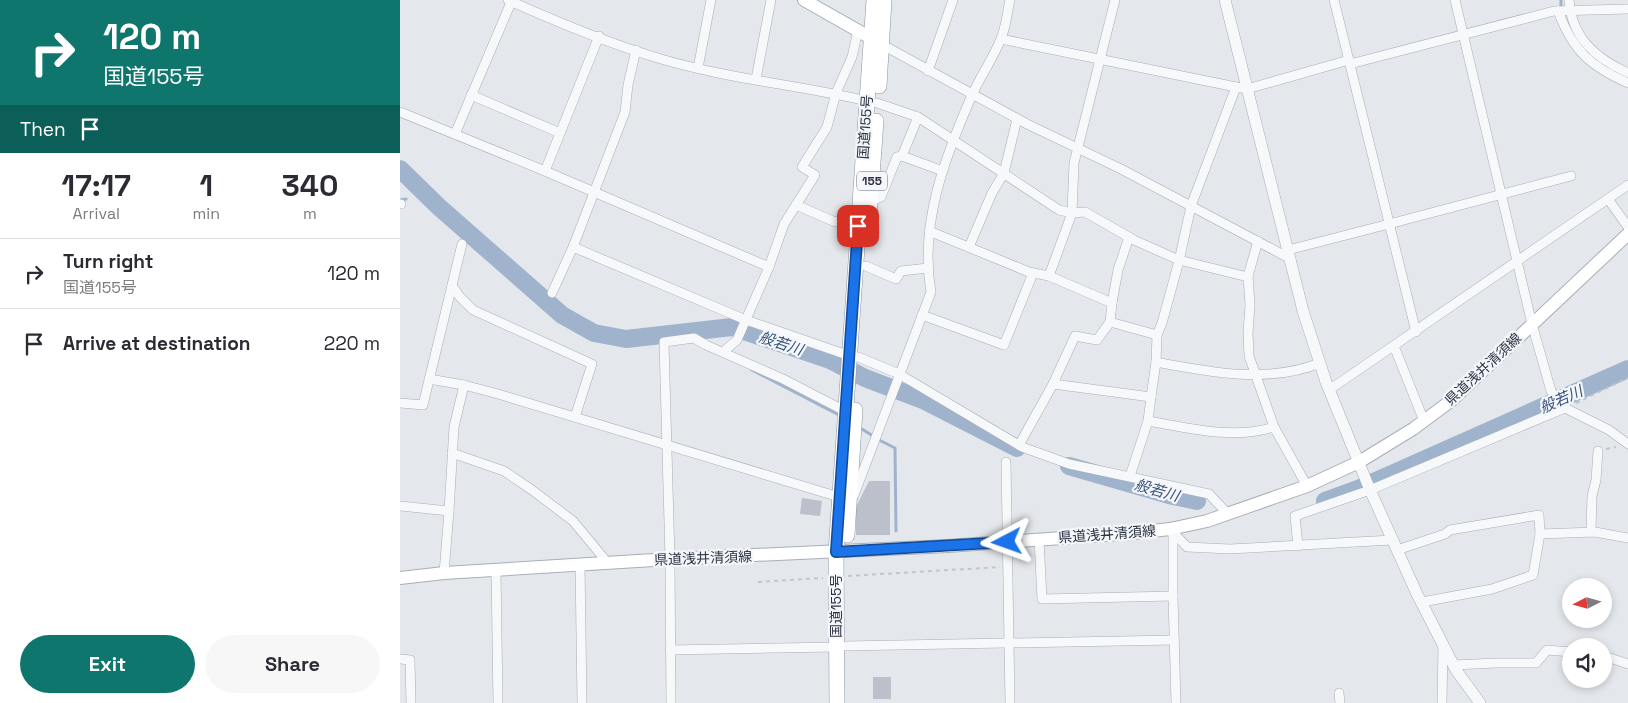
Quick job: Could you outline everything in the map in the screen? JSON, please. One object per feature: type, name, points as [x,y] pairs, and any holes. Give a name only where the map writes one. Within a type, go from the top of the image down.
[{"type":"highway","name":"国道155号","points":[[837,703],[841,647],[841,552],[852,382],[866,266],[870,202],[872,102],[870,38],[874,0]]},
{"type":"highway","name":"国道155号","points":[[870,38],[884,0]]},
{"type":"highway","name":"国道155号","points":[[854,358],[858,226],[872,102]]},
{"type":"highway","name":"国道155号","points":[[845,497],[845,411],[852,382]]},
{"type":"highway","name":"国道155号","points":[[841,647],[847,703]]},
{"type":"main road","points":[[804,0],[870,38]]},
{"type":"main road","name":"県道浅井清須線","points":[[400,578],[444,572],[607,562],[841,552],[1039,540],[1172,530],[1207,521],[1361,468],[1452,400],[1628,234]]},
{"type":"street","points":[[455,134],[511,0],[548,18],[661,59],[698,68],[836,94],[872,102],[918,116],[1059,210],[1072,213],[1085,212],[1129,237],[1179,260],[1248,278]]},
{"type":"street","points":[[698,68],[711,0]]},
{"type":"street","points":[[756,79],[771,0]]},
{"type":"street","points":[[928,70],[953,0]]},
{"type":"street","points":[[429,378],[464,385],[845,497],[853,496],[931,292],[928,268],[931,215],[943,171],[972,94],[1001,39],[1010,0]]},
{"type":"street","points":[[1049,276],[1072,213],[1074,163],[1115,0]]},
{"type":"street","points":[[1225,0],[1241,88],[1303,311],[1330,390],[1370,490],[1422,602],[1454,665],[1480,703]]},
{"type":"street","points":[[1334,0],[1416,332]]},
{"type":"street","points":[[1455,0],[1532,324],[1553,396],[1564,407],[1609,430],[1624,445]]},
{"type":"street","points":[[1569,0],[1570,11],[1579,34],[1588,48],[1611,65],[1628,73]]},
{"type":"street","points":[[1001,39],[1241,88],[1558,11],[1628,10]]},
{"type":"street","points":[[1558,11],[1564,29],[1579,52],[1590,63],[1628,83]]},
{"type":"street","points":[[545,170],[599,36]]},
{"type":"street","points":[[724,352],[737,340],[769,267],[784,224],[815,175],[802,167],[827,127],[836,94],[852,57],[870,38],[1017,119],[1078,148],[1258,241],[1288,254],[1389,224],[1571,176]]},
{"type":"street","points":[[552,293],[573,247],[625,112],[628,85],[636,50]]},
{"type":"street","points":[[1130,476],[1148,422],[1156,362],[1157,336],[1179,260],[1191,206],[1241,88]]},
{"type":"street","points":[[472,96],[560,133]]},
{"type":"street","points":[[400,112],[545,170],[769,267]]},
{"type":"street","points":[[902,156],[918,116]]},
{"type":"street","points":[[969,247],[992,193],[1004,173],[1017,119]]},
{"type":"street","points":[[870,202],[881,197],[897,157],[902,156],[943,171]]},
{"type":"street","points":[[1330,390],[1628,185]]},
{"type":"street","points":[[1608,199],[1628,227]]},
{"type":"street","points":[[796,205],[833,221],[858,226]]},
{"type":"street","points":[[929,231],[1033,273],[1049,276],[1112,302]]},
{"type":"street","points":[[1019,445],[1053,384],[1075,336],[1097,340],[1110,322],[1118,270],[1129,237]]},
{"type":"street","points":[[1258,241],[1248,278],[1250,305],[1249,356],[1274,427],[1307,486]]},
{"type":"street","points":[[400,403],[423,405],[462,244]]},
{"type":"street","points":[[573,247],[745,322],[854,358],[898,376],[1019,445],[1069,464],[1209,494],[1228,514]]},
{"type":"street","points":[[866,266],[896,279],[901,271],[928,268]]},
{"type":"street","points":[[922,315],[1004,345],[1033,273]]},
{"type":"street","points":[[452,286],[473,310],[592,364],[575,417]]},
{"type":"street","points":[[1110,322],[1157,336]]},
{"type":"street","points":[[670,703],[670,559],[664,342],[694,338],[783,379],[845,411]]},
{"type":"street","points":[[1394,346],[1424,421]]},
{"type":"street","points":[[1156,362],[1184,367],[1254,374],[1274,374],[1303,370],[1320,362]]},
{"type":"street","points":[[1053,384],[1151,397]]},
{"type":"street","points":[[444,572],[454,427],[464,385]]},
{"type":"street","points":[[1298,546],[1295,516],[1370,490],[1564,407]]},
{"type":"street","points":[[1148,422],[1237,433],[1261,431],[1274,427]]},
{"type":"street","points":[[1591,532],[1592,496],[1596,480],[1598,451]]},
{"type":"street","points":[[452,453],[504,471],[532,490],[573,520],[607,562]]},
{"type":"street","points":[[1006,462],[1010,703]]},
{"type":"street","points":[[400,506],[449,511]]},
{"type":"street","points":[[1172,530],[1187,547],[1230,549],[1395,545],[1445,534],[1450,530],[1539,515],[1540,534],[1533,575],[1492,589],[1422,602]]},
{"type":"street","points":[[1172,530],[1176,703]]},
{"type":"street","points":[[1540,534],[1591,532],[1628,538]]},
{"type":"street","points":[[1039,540],[1042,599],[1173,596]]},
{"type":"street","points":[[580,564],[582,703]]},
{"type":"street","points":[[496,569],[498,703]]},
{"type":"street","points":[[670,650],[1174,640]]},
{"type":"street","points":[[1442,703],[1443,644]]},
{"type":"street","points":[[1454,665],[1536,663],[1547,650],[1562,651]]},
{"type":"street","points":[[400,659],[410,660],[411,703]]},
{"type":"street","points":[[1612,659],[1628,664]]},
{"type":"street","points":[[1339,693],[1340,703]]},
{"type":"path","points":[[1564,407],[1628,378]]},
{"type":"path","points":[[1598,451],[1624,445]]},
{"type":"path","points":[[758,582],[1007,566]]},
{"type":"building","points":[[869,481],[890,481],[890,535],[856,535],[856,507]]},
{"type":"building","points":[[802,498],[822,501],[820,516],[800,514]]},
{"type":"building","points":[[873,677],[891,677],[891,699],[873,699]]},
{"type":"waterway","points":[[1561,0],[1561,7]]},
{"type":"waterway","name":"般若川","points":[[400,169],[439,207],[562,315],[594,333],[626,339],[732,327],[830,360],[865,378],[923,400],[1017,448]]},
{"type":"waterway","points":[[400,200],[406,199]]},
{"type":"waterway","name":"般若川","points":[[1325,501],[1358,489],[1628,369]]},
{"type":"waterway","points":[[752,370],[837,414]]},
{"type":"waterway","points":[[862,429],[873,436]]},
{"type":"waterway","points":[[879,440],[895,448],[896,531]]},
{"type":"waterway","name":"般若川","points":[[1069,466],[1173,496],[1197,501]]},
{"type":"route","points":[[858,226],[836,552],[1007,542]]}]
